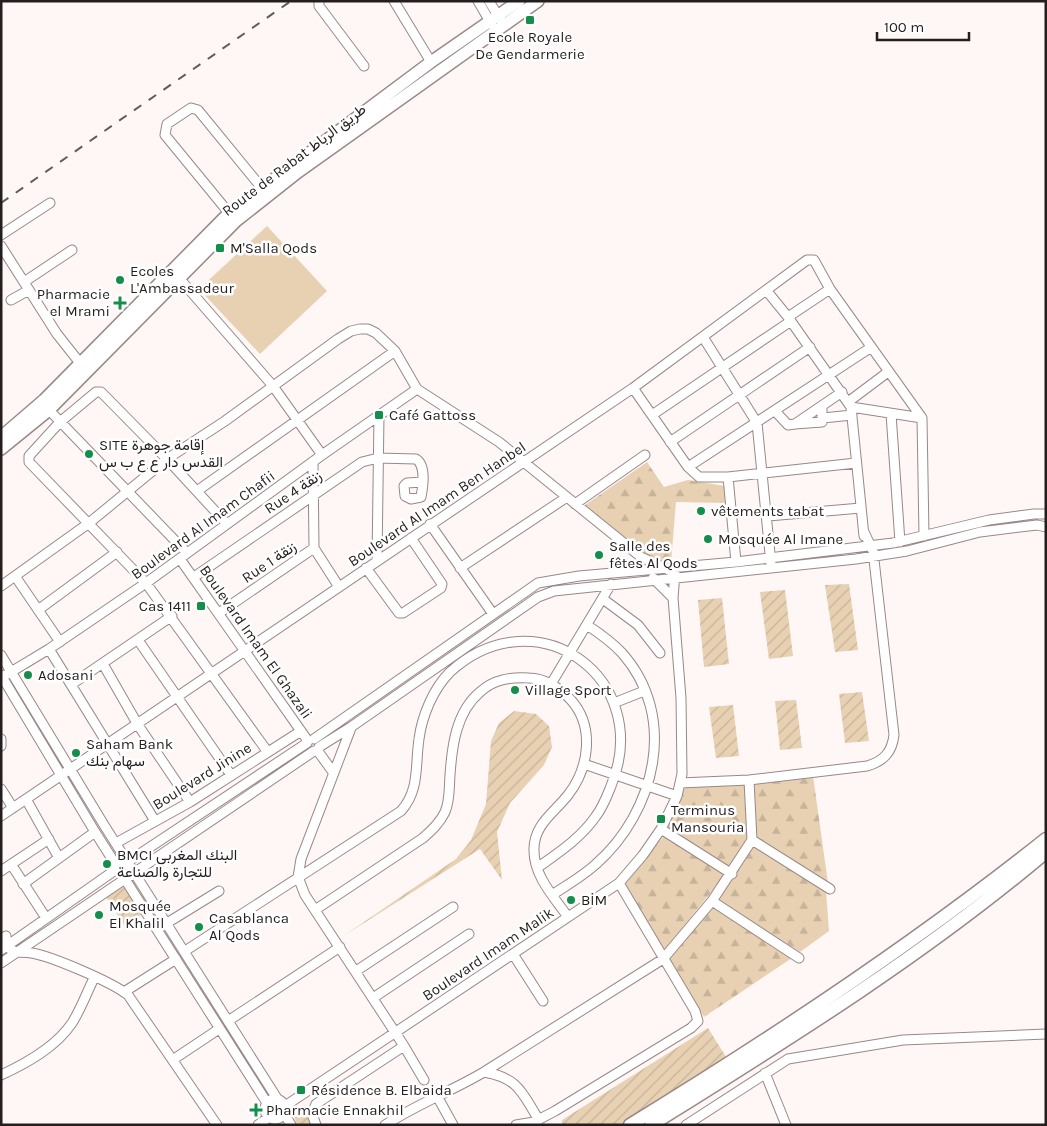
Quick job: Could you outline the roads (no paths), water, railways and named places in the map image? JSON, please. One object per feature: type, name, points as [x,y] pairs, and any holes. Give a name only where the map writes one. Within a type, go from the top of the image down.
[{"type":"highway","points":[[630,1125],[820,1006],[957,909],[1046,839]]},
{"type":"highway","points":[[651,1125],[824,1017],[926,945],[1046,852]]},
{"type":"main road","name":"Route de Rabat طريق الرباط","points":[[1,448],[49,410],[236,221],[496,22],[519,1]]},
{"type":"main road","name":"Route de Rabat طريق الرباط","points":[[1,437],[44,400],[229,213],[261,187],[431,62],[496,22],[538,1]]},
{"type":"street","points":[[319,1],[320,6],[364,66]]},
{"type":"street","points":[[394,1],[431,62]]},
{"type":"street","points":[[478,1],[496,22]]},
{"type":"street","points":[[489,1],[496,22]]},
{"type":"street","points":[[229,213],[165,136],[167,124],[191,108],[198,110],[261,187]]},
{"type":"street","points":[[1,235],[50,203]]},
{"type":"street","points":[[1,246],[57,334],[80,363]]},
{"type":"street","points":[[11,300],[72,250]]},
{"type":"street","name":"Boulevard Al Imam Ben Hanbel","points":[[1,816],[138,725],[430,524],[526,462],[704,338],[807,260],[814,260],[830,289]]},
{"type":"street","points":[[179,278],[273,386],[322,455]]},
{"type":"street","points":[[652,415],[722,368],[830,289],[870,348],[922,418],[924,536]]},
{"type":"street","points":[[680,783],[748,780],[867,766],[884,758],[891,748],[894,735],[875,577],[864,532],[851,408],[842,392],[828,376],[790,319],[766,290]]},
{"type":"street","points":[[1,586],[89,523],[167,459],[225,421],[351,330],[368,329],[386,341],[395,351],[417,389],[476,426],[526,462],[566,497],[641,557],[676,572],[675,579]]},
{"type":"street","points":[[704,338],[757,423],[764,474],[772,568]]},
{"type":"street","points":[[670,442],[810,347]]},
{"type":"street","points":[[688,467],[870,348]]},
{"type":"street","points":[[197,491],[297,418],[395,351]]},
{"type":"street","points":[[823,418],[851,408],[888,372]]},
{"type":"street","points":[[633,388],[688,467],[699,477],[764,474],[856,463]]},
{"type":"street","name":"Boulevard Al Imam Chafii","points":[[2,677],[60,642],[146,583],[322,455],[417,389]]},
{"type":"street","points":[[227,524],[101,392],[96,392],[60,422],[29,456],[29,462],[146,583],[172,616],[268,751]]},
{"type":"street","points":[[795,424],[842,392]]},
{"type":"street","points":[[775,411],[788,425],[820,423],[823,418],[822,406]]},
{"type":"street","points":[[851,408],[922,418]]},
{"type":"street","name":"Boulevard Imam El Ghazali","points":[[49,410],[129,492],[184,556],[194,577],[245,652],[301,731],[333,772]]},
{"type":"street","points":[[891,414],[900,542]]},
{"type":"street","points":[[377,560],[379,415]]},
{"type":"street","points":[[575,504],[645,455]]},
{"type":"street","name":"Rue 4 زنقة","points":[[194,577],[362,462],[378,458],[416,459],[422,466],[422,482]]},
{"type":"street","name":"Rue 1 زنقة","points":[[219,613],[314,548],[313,462]]},
{"type":"street","points":[[728,477],[736,562]]},
{"type":"street","points":[[460,568],[566,497]]},
{"type":"street","points":[[768,516],[861,508]]},
{"type":"street","points":[[1,963],[15,953],[28,950],[538,583],[646,569],[736,562],[900,542],[950,528],[989,520],[1046,514]]},
{"type":"street","points":[[430,524],[493,614]]},
{"type":"street","points":[[15,953],[4,948],[8,936],[46,918],[118,868],[313,745],[351,728],[538,597],[554,591],[675,579],[907,551],[980,532],[1037,525],[1046,527]]},
{"type":"street","points":[[366,568],[399,613],[403,613],[434,593],[441,588],[442,584],[411,538]]},
{"type":"street","points":[[314,548],[339,587]]},
{"type":"street","points":[[38,610],[117,552]]},
{"type":"street","points":[[641,557],[646,569],[673,598]]},
{"type":"street","points":[[15,576],[60,642]]},
{"type":"street","name":"Boulevard Imam Malik","points":[[275,1120],[282,1106],[397,1033],[619,883],[643,855],[661,829],[677,796],[680,783],[681,698],[673,598],[675,579]]},
{"type":"street","points":[[551,684],[611,584]]},
{"type":"street","points":[[603,599],[638,625],[660,653]]},
{"type":"street","points":[[72,684],[172,616]]},
{"type":"street","points":[[552,895],[585,873],[608,851],[634,816],[653,767],[655,742],[652,718],[644,690],[631,665],[622,653],[587,625]]},
{"type":"street","points":[[138,640],[231,775]]},
{"type":"street","points":[[185,951],[388,821],[408,803],[415,785],[418,740],[425,713],[441,684],[464,661],[480,650],[508,642],[536,642],[570,652],[594,672],[614,703],[622,740],[616,775],[598,814],[567,846],[536,868]]},
{"type":"street","points":[[49,649],[72,684],[107,746],[155,821]]},
{"type":"street","points":[[1,655],[116,843],[282,1106],[291,1125]]},
{"type":"street","points":[[103,664],[138,725],[190,802]]},
{"type":"street","points":[[2,677],[60,776],[267,1103],[266,1110],[275,1120],[258,1125]]},
{"type":"street","points":[[315,910],[423,838],[436,826],[444,815],[448,804],[452,750],[459,722],[467,706],[479,692],[504,679],[533,678],[551,684],[561,690],[580,712],[586,733],[584,764],[569,793],[539,828],[534,844],[536,868],[568,917]]},
{"type":"street","points":[[614,703],[644,690]]},
{"type":"street","points":[[351,728],[302,859],[298,877],[315,910],[397,1033],[424,1080]]},
{"type":"street","name":"Boulevard Jinine","points":[[116,843],[190,802],[301,731]]},
{"type":"street","points":[[1,739],[1,746]]},
{"type":"street","points":[[584,764],[677,796]]},
{"type":"street","points":[[385,1125],[416,1106],[454,1090],[663,959],[712,901],[732,874],[752,840],[748,780]]},
{"type":"street","points":[[1,789],[13,808]]},
{"type":"street","points":[[26,799],[59,858]]},
{"type":"street","points":[[661,829],[732,874]]},
{"type":"street","points":[[23,884],[95,832]]},
{"type":"street","points":[[1,871],[49,839]]},
{"type":"street","points":[[752,840],[830,889]]},
{"type":"street","points":[[11,864],[46,918]]},
{"type":"street","points":[[516,1125],[539,1120],[696,1024],[695,1011],[619,883]]},
{"type":"street","points":[[167,923],[219,890]]},
{"type":"street","points":[[712,901],[799,958]]},
{"type":"street","points":[[356,971],[453,907]]},
{"type":"street","points":[[373,998],[469,934]]},
{"type":"street","points":[[8,936],[28,950],[124,992],[133,1001],[174,1059],[217,1125]]},
{"type":"street","points":[[228,1021],[340,947]]},
{"type":"street","points":[[513,954],[543,1001]]},
{"type":"street","points":[[124,992],[176,959]]},
{"type":"street","points":[[1,1075],[29,1060],[72,1024],[94,978]]},
{"type":"street","points":[[174,1059],[219,1029]]},
{"type":"street","points":[[686,1125],[788,1059],[894,1042],[1046,1034]]},
{"type":"street","points":[[316,1125],[312,1114],[316,1104],[404,1046]]},
{"type":"street","points":[[484,1072],[501,1075],[516,1084],[539,1120]]},
{"type":"street","points":[[765,1073],[786,1125]]},
{"type":"street","points":[[437,1096],[453,1125]]},
{"type":"street","points":[[267,1103],[282,1106]]},
{"type":"railway","points":[[1,203],[291,1]]},
{"type":"place","name":"Ecole Royale De Gendarmerie","points":[[530,20]]},
{"type":"place","name":"M'Salla Qods","points":[[220,248]]},
{"type":"place","name":"Ecoles L'Ambassadeur","points":[[120,280]]},
{"type":"place","name":"Pharmacie el Mrami","points":[[120,303]]},
{"type":"place","name":"Café Gattoss","points":[[379,415]]},
{"type":"place","name":"SITE إقامة جوهرة القدس دار ع ع ب س","points":[[89,454]]},
{"type":"place","name":"vêtements tabat","points":[[701,511]]},
{"type":"place","name":"Mosquée Al Imane","points":[[708,539]]},
{"type":"place","name":"Salle des fêtes Al Qods","points":[[599,555]]},
{"type":"place","name":"Cas 1411","points":[[201,606]]},
{"type":"place","name":"Adosani","points":[[28,675]]},
{"type":"place","name":"Village Sport","points":[[515,690]]},
{"type":"place","name":"Saham Bank سهام بنك","points":[[76,753]]},
{"type":"place","name":"Terminus Mansouria","points":[[661,819]]},
{"type":"place","name":"BMCI البنك المغربي للتجارة والصناعة","points":[[107,864]]},
{"type":"place","name":"BİM","points":[[571,900]]},
{"type":"place","name":"Mosquée El Khalil","points":[[99,915]]},
{"type":"place","name":"Casablanca Al Qods","points":[[199,927]]},
{"type":"place","name":"Résidence B. Elbaida","points":[[301,1090]]},
{"type":"place","name":"Pharmacie Ennakhil","points":[[256,1110]]}]
